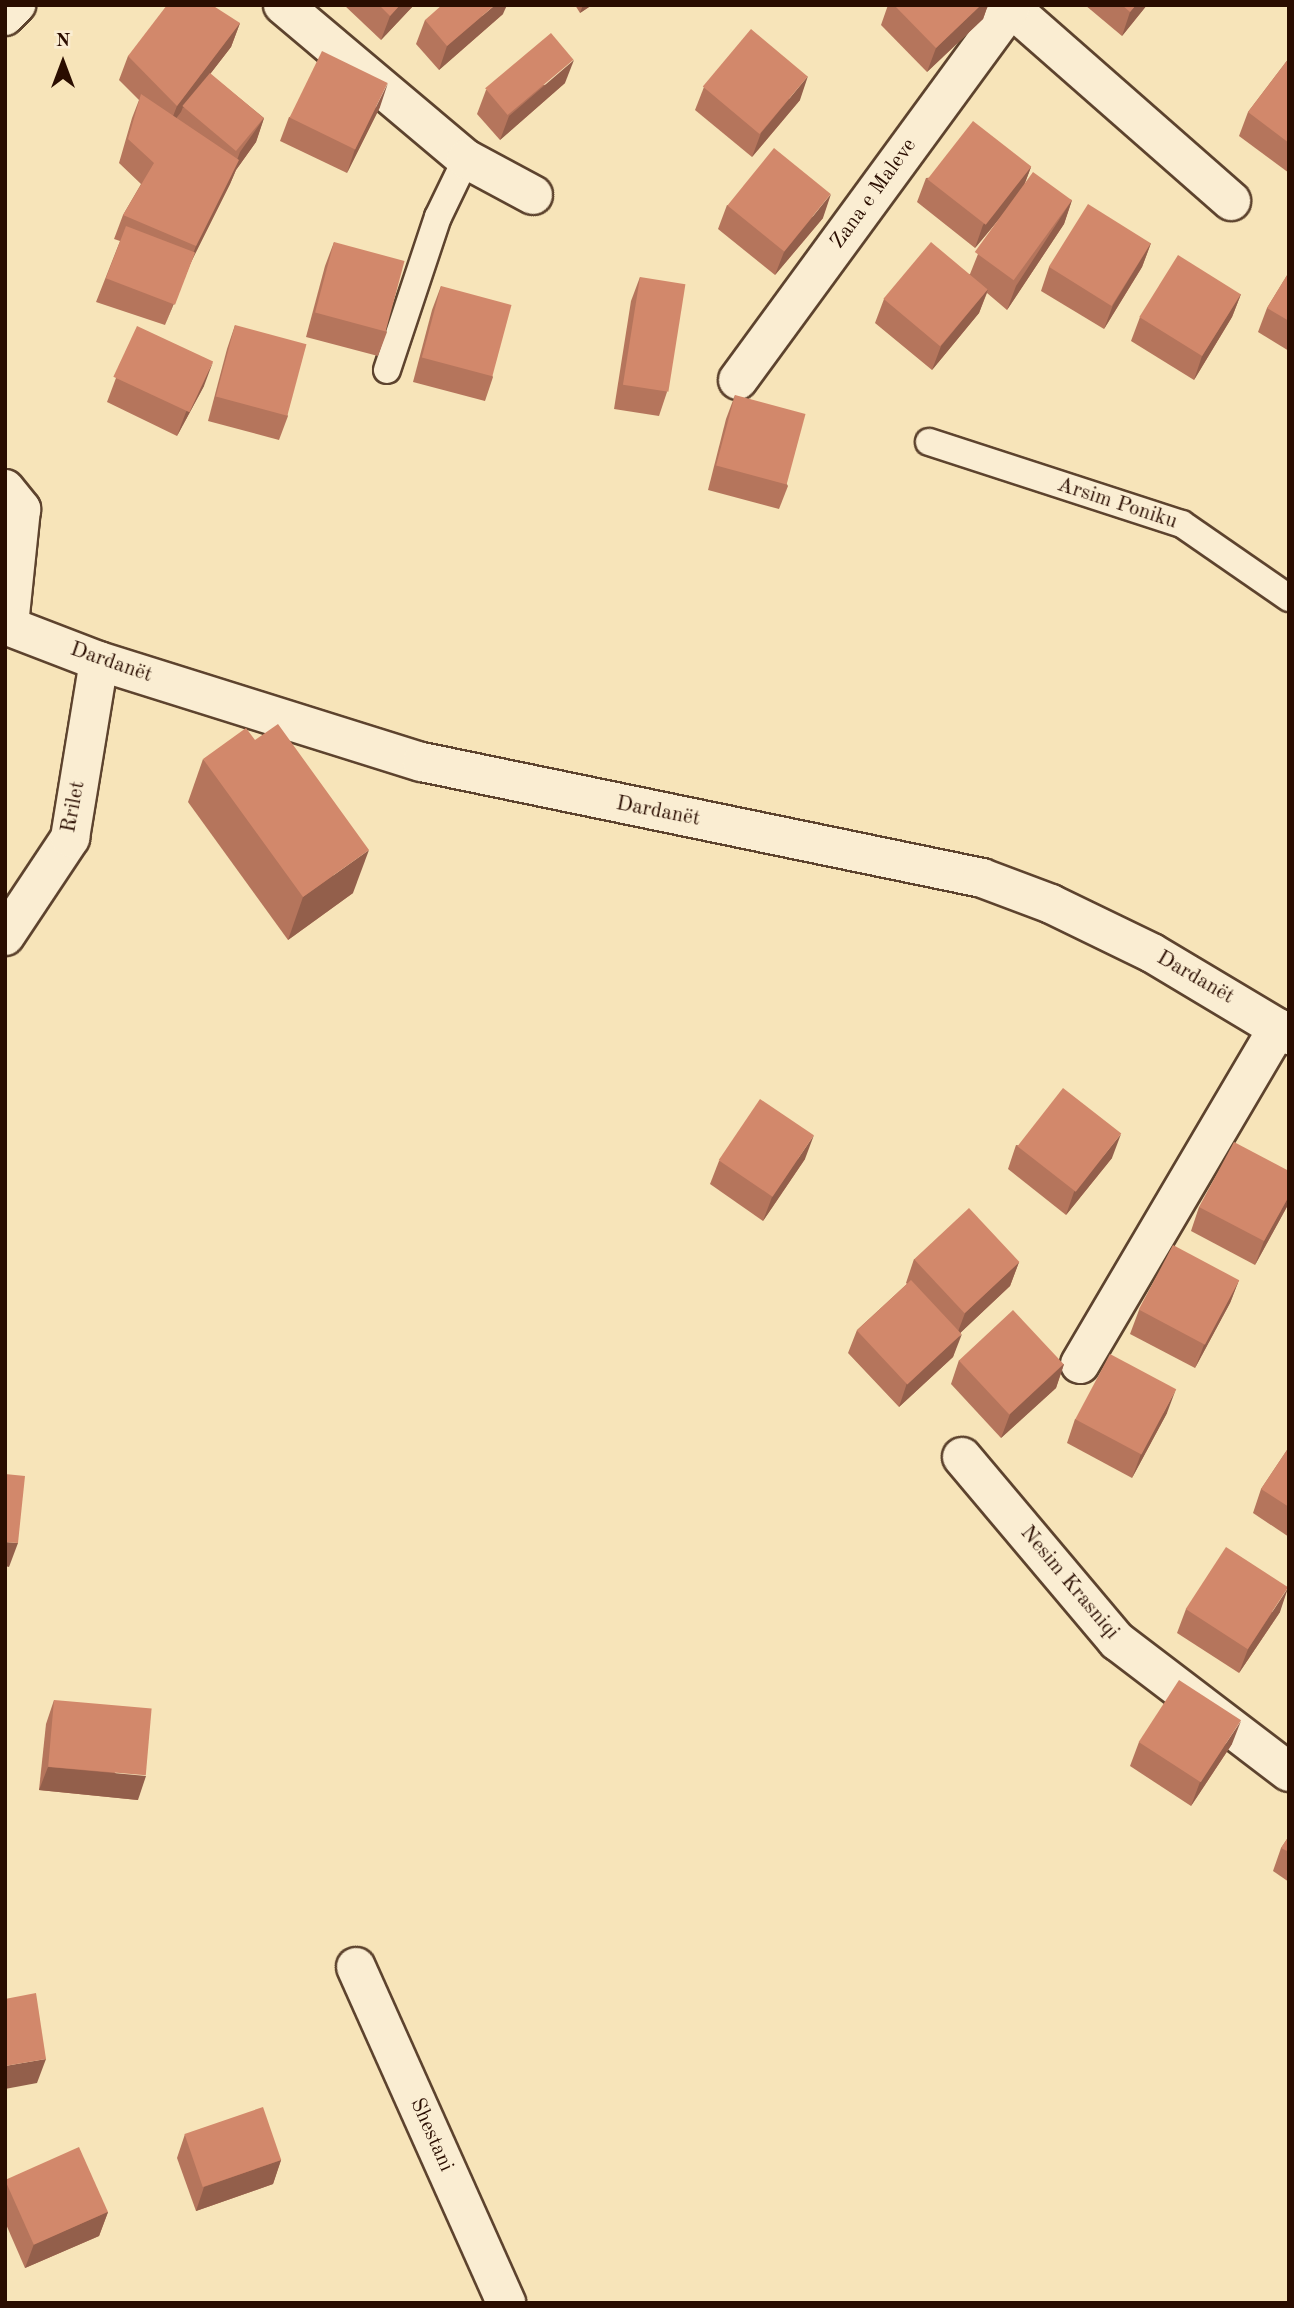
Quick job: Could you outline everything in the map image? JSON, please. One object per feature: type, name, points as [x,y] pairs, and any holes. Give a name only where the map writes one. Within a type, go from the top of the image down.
[{"type":"street","points":[[5,16],[16,5]]},
{"type":"street","points":[[283,5],[466,159],[533,194]]},
{"type":"street","name":"Zana e Maleve","points":[[738,380],[1009,7],[1231,201]]},
{"type":"street","points":[[5,489],[21,509],[7,625]]},
{"type":"street","name":"Dardanët","points":[[7,625],[99,661],[422,762],[982,878],[1051,904],[1152,953],[1284,1031]]},
{"type":"street","name":"Rrilet","points":[[5,936],[70,838],[99,661]]},
{"type":"street","points":[[1080,1364],[1284,1031]]},
{"type":"street","name":"Nesim Krasniqi","points":[[962,1457],[1117,1641],[1289,1772]]},
{"type":"street","name":"Shestani","points":[[356,1967],[506,2303]]},
{"type":"lane","points":[[387,370],[438,217],[466,159]]},
{"type":"lane","name":"Arsim Poniku","points":[[929,442],[1182,524],[1289,598]]},
{"type":"building","points":[[167,5],[212,5],[240,23],[177,106],[128,56]]},
{"type":"building","points":[[379,5],[400,5],[390,16]]},
{"type":"building","points":[[442,5],[495,5],[447,46],[425,20]]},
{"type":"building","points":[[894,5],[981,5],[936,48]]},
{"type":"building","points":[[1122,5],[1136,5],[1130,12]]},
{"type":"building","points":[[751,29],[808,77],[759,134],[703,86]]},
{"type":"building","points":[[551,33],[573,60],[508,115],[485,88]]},
{"type":"building","points":[[322,51],[388,83],[355,150],[290,118]]},
{"type":"building","points":[[1289,58],[1289,143],[1248,112]]},
{"type":"building","points":[[210,73],[264,118],[236,151],[182,106]]},
{"type":"building","points":[[141,94],[239,160],[196,246],[123,215],[154,163],[128,139]]},
{"type":"building","points":[[973,121],[1031,167],[986,225],[927,179]]},
{"type":"building","points":[[774,148],[831,194],[784,251],[727,206]]},
{"type":"building","points":[[1033,172],[1072,200],[1014,280],[975,252]]},
{"type":"building","points":[[1088,204],[1151,243],[1112,306],[1049,267]]},
{"type":"building","points":[[126,226],[195,253],[175,305],[106,278]]},
{"type":"building","points":[[334,242],[405,261],[386,331],[315,313]]},
{"type":"building","points":[[931,242],[988,290],[940,346],[883,299]]},
{"type":"building","points":[[1178,255],[1241,294],[1202,356],[1139,317]]},
{"type":"building","points":[[1289,272],[1289,321],[1267,308]]},
{"type":"building","points":[[640,277],[685,284],[668,392],[623,385]]},
{"type":"building","points":[[441,286],[512,305],[492,376],[422,357]]},
{"type":"building","points":[[235,325],[306,344],[287,416],[216,396]]},
{"type":"building","points":[[137,326],[213,361],[189,412],[113,377]]},
{"type":"building","points":[[735,395],[806,414],[787,484],[716,466]]},
{"type":"building","points":[[278,724],[369,850],[303,897],[203,759],[246,728],[255,740]]},
{"type":"building","points":[[1063,1088],[1121,1134],[1076,1192],[1017,1146]]},
{"type":"building","points":[[760,1099],[814,1135],[773,1197],[719,1160]]},
{"type":"building","points":[[1234,1142],[1289,1171],[1289,1196],[1264,1241],[1199,1207]]},
{"type":"building","points":[[969,1208],[1019,1262],[965,1313],[914,1259]]},
{"type":"building","points":[[1173,1245],[1239,1280],[1205,1345],[1139,1309]]},
{"type":"building","points":[[911,1280],[961,1334],[907,1385],[857,1330]]},
{"type":"building","points":[[1013,1310],[1063,1364],[1009,1415],[959,1360]]},
{"type":"building","points":[[1110,1354],[1176,1389],[1141,1455],[1075,1419]]},
{"type":"building","points":[[1289,1447],[1289,1507],[1261,1489]]},
{"type":"building","points":[[5,1474],[25,1476],[18,1543],[5,1542]]},
{"type":"building","points":[[1226,1547],[1288,1587],[1248,1649],[1186,1609]]},
{"type":"building","points":[[1179,1680],[1241,1720],[1201,1782],[1139,1742]]},
{"type":"building","points":[[54,1700],[152,1709],[146,1775],[48,1767]]},
{"type":"building","points":[[1289,1836],[1289,1852],[1281,1848]]},
{"type":"building","points":[[36,1993],[46,2059],[5,2066],[5,1999]]},
{"type":"building","points":[[263,2107],[281,2160],[203,2187],[185,2134]]},
{"type":"building","points":[[79,2147],[108,2212],[34,2245],[5,2180]]}]
